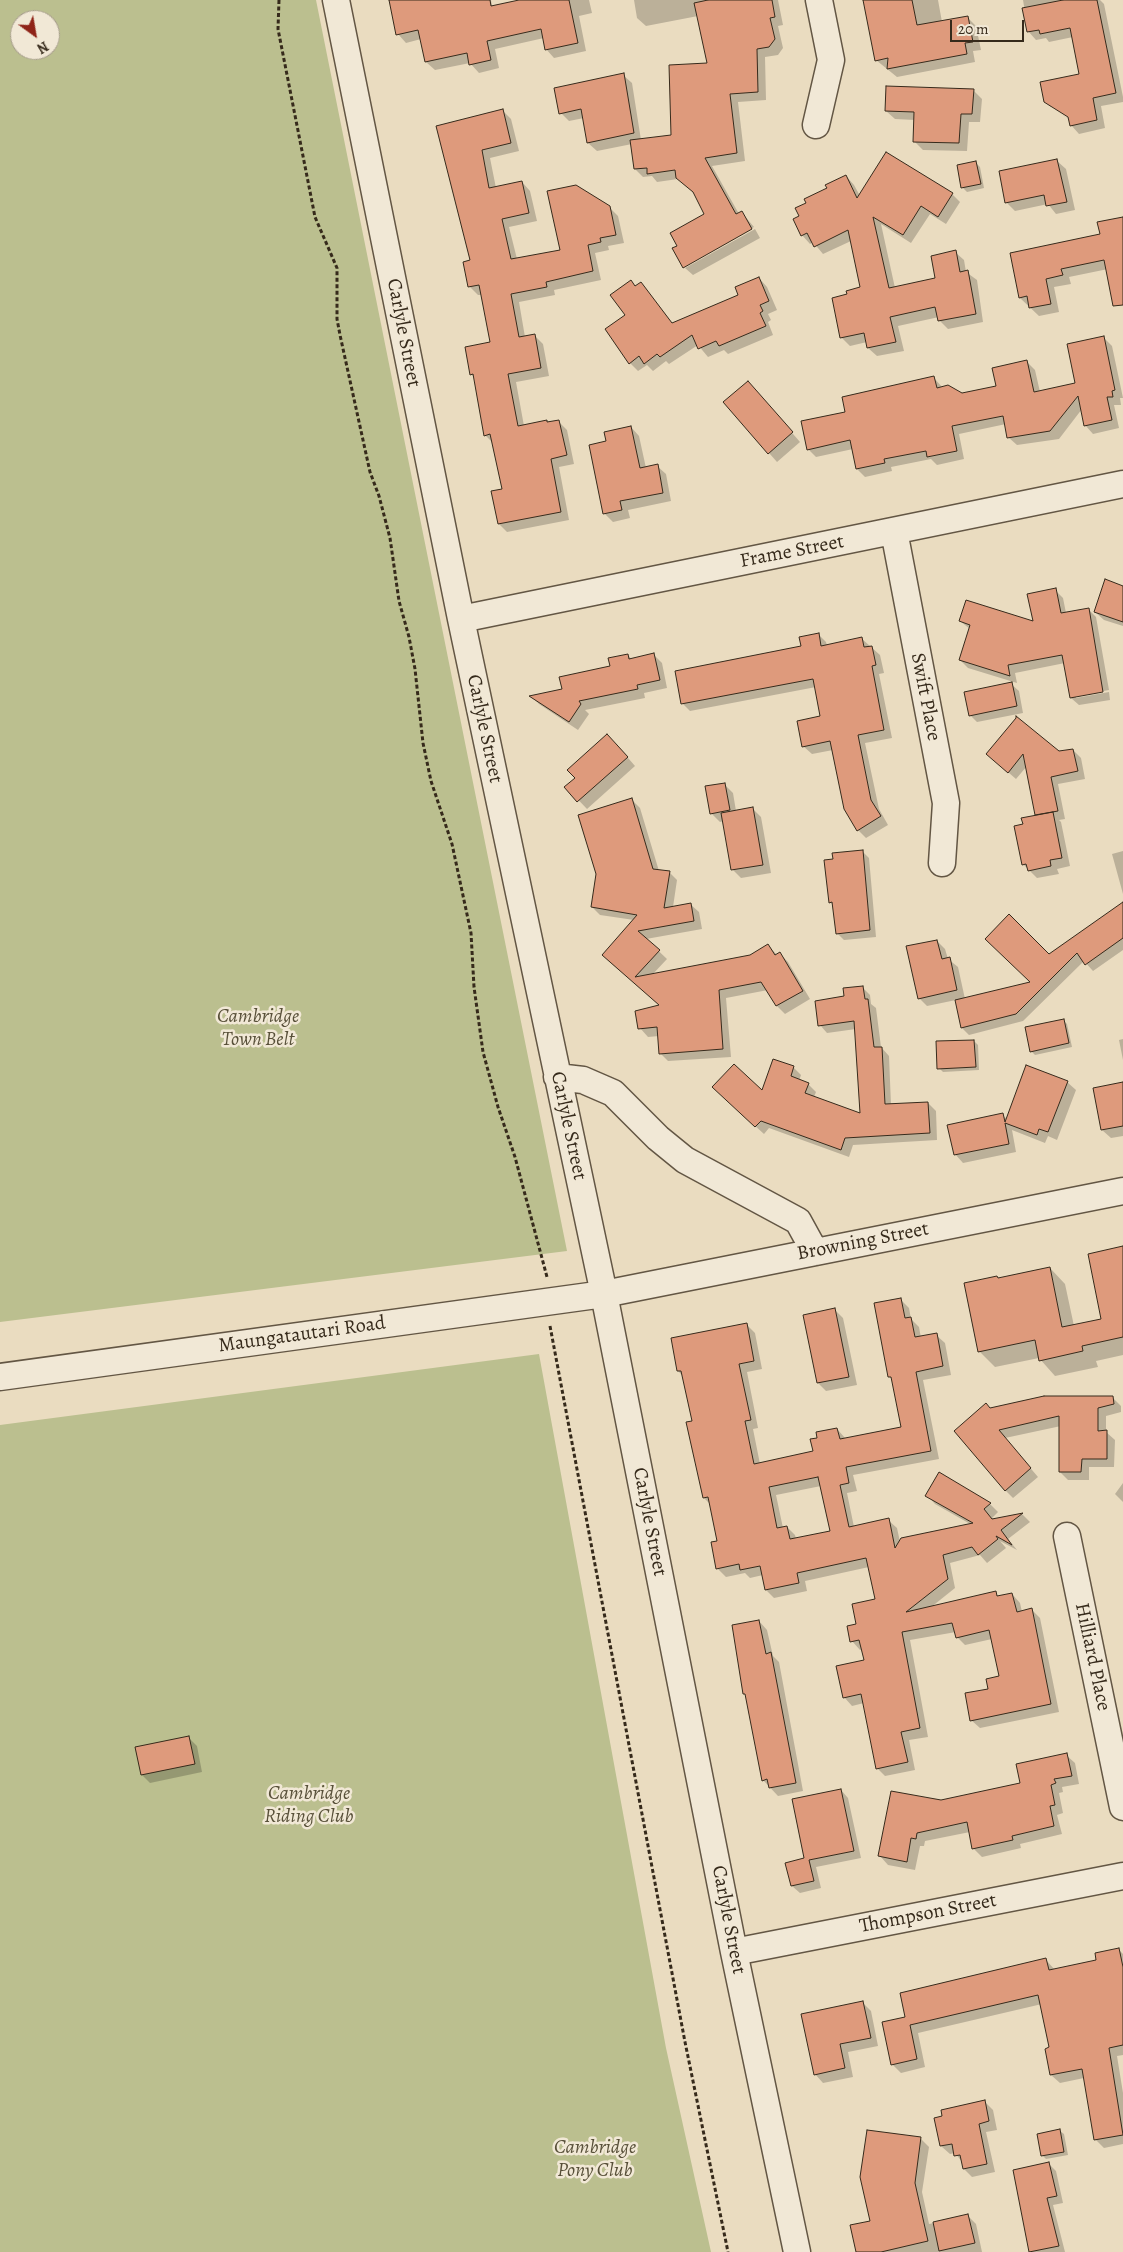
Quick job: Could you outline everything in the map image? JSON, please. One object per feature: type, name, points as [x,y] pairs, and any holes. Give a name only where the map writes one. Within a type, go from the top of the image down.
[{"type":"street","name":"Carlyle Street","points":[[336,0],[461,619],[604,1294],[734,1952],[797,2252]]},
{"type":"street","points":[[816,126],[831,60],[819,0]]},
{"type":"street","name":"Frame Street","points":[[461,619],[1123,484]]},
{"type":"street","name":"Swift Place","points":[[894,531],[946,803],[942,863]]},
{"type":"street","points":[[557,1077],[583,1080],[613,1093],[658,1138],[685,1160],[798,1221],[815,1252]]},
{"type":"street","name":"Browning Street","points":[[604,1294],[1123,1191]]},
{"type":"street","name":"Maungatautari Road","points":[[0,1377],[604,1294]]},
{"type":"street","name":"Hilliard Place","points":[[1067,1536],[1123,1807]]},
{"type":"street","name":"Thompson Street","points":[[734,1952],[1123,1876]]},
{"type":"path","points":[[279,0],[278,29],[316,217],[337,268],[337,319],[340,335],[370,472],[379,496],[390,538],[399,601],[415,669],[423,744],[431,781],[452,844],[471,933],[474,986],[484,1052],[498,1106],[515,1156],[547,1280]]},
{"type":"path","points":[[550,1325],[685,2042],[728,2252]]},
{"type":"green space","name":"Cambridge Town Belt","points":[[0,0],[316,0],[567,1251],[0,1322]]},
{"type":"green space","name":"Cambridge Riding Club","points":[[539,1354],[666,2048],[711,2252],[0,2252],[0,1425]]},
{"type":"building","points":[[389,0],[490,0],[491,6],[519,0],[569,0],[578,43],[545,50],[541,29],[487,41],[491,60],[469,65],[467,53],[425,62],[418,30],[396,35]]},
{"type":"building","points":[[708,0],[772,0],[775,17],[770,18],[775,39],[769,47],[757,49],[758,92],[730,94],[737,153],[705,158],[736,214],[742,211],[752,229],[683,268],[672,248],[677,246],[670,233],[704,214],[693,192],[676,178],[675,170],[647,174],[647,168],[634,169],[630,140],[671,135],[669,65],[707,63],[694,3]]},
{"type":"building","points":[[863,0],[912,0],[917,25],[968,16],[973,42],[965,43],[967,54],[887,69],[888,58],[875,61]]},
{"type":"building","points":[[1063,0],[1097,0],[1116,93],[1093,98],[1097,120],[1070,126],[1068,117],[1044,102],[1040,82],[1079,74],[1070,28],[1040,34],[1039,30],[1027,32],[1022,8]]},
{"type":"building","points":[[624,73],[634,133],[587,143],[581,109],[559,114],[554,88]]},
{"type":"building","points":[[886,86],[974,89],[972,114],[961,114],[959,143],[913,142],[914,112],[885,111]]},
{"type":"building","points":[[503,109],[511,143],[482,150],[489,188],[522,181],[529,213],[502,219],[511,259],[560,250],[547,191],[576,185],[610,206],[616,235],[600,238],[601,242],[588,245],[593,271],[546,282],[547,287],[511,294],[519,337],[535,334],[541,368],[508,374],[518,426],[547,420],[547,422],[559,420],[567,455],[551,459],[561,512],[498,524],[491,491],[502,489],[490,434],[484,436],[473,374],[470,375],[465,347],[490,342],[479,285],[468,287],[463,262],[470,260],[436,126]]},
{"type":"building","points":[[886,152],[953,193],[938,217],[921,206],[903,235],[873,217],[889,288],[935,278],[931,256],[956,250],[960,272],[968,270],[976,314],[938,321],[935,307],[890,317],[896,342],[867,348],[864,333],[840,338],[832,298],[847,294],[846,291],[860,287],[848,230],[814,247],[807,233],[801,236],[793,219],[799,216],[795,208],[806,203],[804,199],[827,188],[825,185],[846,175],[857,198]]},
{"type":"building","points":[[1057,159],[1067,202],[1046,206],[1044,195],[1005,203],[999,171]]},
{"type":"building","points":[[976,161],[981,184],[961,188],[957,165]]},
{"type":"building","points":[[1123,217],[1123,305],[1113,306],[1104,260],[1061,269],[1063,275],[1046,279],[1051,304],[1029,308],[1027,296],[1019,298],[1010,253],[1100,234],[1097,222]]},
{"type":"building","points":[[759,277],[769,301],[760,305],[763,311],[760,313],[766,326],[719,346],[716,341],[698,349],[692,335],[660,357],[657,354],[644,364],[639,356],[629,364],[605,329],[625,315],[610,295],[631,280],[635,286],[641,282],[672,323],[738,295],[735,287]]},
{"type":"building","points":[[1104,336],[1115,390],[1112,391],[1113,397],[1107,397],[1112,420],[1084,426],[1078,396],[1050,431],[1007,438],[1003,416],[952,426],[957,451],[927,457],[926,451],[884,459],[885,463],[856,469],[850,440],[807,450],[801,421],[845,412],[842,397],[934,376],[937,388],[948,385],[962,393],[996,386],[992,368],[1027,360],[1034,392],[1075,383],[1067,344]]},
{"type":"building","points":[[748,381],[793,432],[768,454],[723,402]]},
{"type":"building","points":[[631,426],[640,468],[658,464],[663,493],[620,501],[622,510],[603,514],[589,445],[606,441],[604,432]]},
{"type":"building","points":[[1105,579],[1123,586],[1123,622],[1094,612]]},
{"type":"building","points":[[1056,588],[1061,613],[1089,608],[1103,692],[1070,698],[1062,655],[1008,665],[1010,676],[959,660],[970,625],[959,621],[966,600],[1033,621],[1027,594]]},
{"type":"building","points":[[819,633],[821,646],[862,637],[864,647],[872,646],[876,665],[872,666],[884,730],[858,735],[871,800],[881,816],[857,831],[844,809],[830,741],[802,747],[797,721],[820,716],[813,679],[681,704],[675,671],[801,646],[799,637]]},
{"type":"building","points":[[654,653],[660,680],[637,685],[638,689],[579,701],[581,704],[569,722],[529,696],[562,689],[559,677],[610,666],[608,658],[628,654],[629,659]]},
{"type":"building","points":[[1012,682],[1017,706],[969,716],[964,692]]},
{"type":"building","points":[[1016,716],[1059,751],[1073,749],[1078,771],[1051,777],[1058,811],[1035,815],[1023,754],[1008,773],[986,754]]},
{"type":"building","points":[[607,734],[628,757],[577,802],[564,787],[575,778],[567,770]]},
{"type":"building","points":[[725,783],[730,810],[710,814],[705,786]]},
{"type":"building","points":[[632,798],[653,869],[670,871],[664,908],[691,903],[694,921],[638,931],[660,950],[635,977],[750,955],[768,944],[775,955],[780,952],[803,991],[776,1006],[761,982],[719,990],[723,1049],[659,1054],[657,1027],[638,1029],[635,1011],[659,1005],[602,955],[637,915],[591,907],[596,874],[578,815]]},
{"type":"building","points":[[753,807],[763,865],[731,870],[721,813]]},
{"type":"building","points":[[1053,812],[1062,858],[1050,860],[1051,866],[1028,871],[1026,864],[1022,865],[1014,826],[1023,824],[1021,818]]},
{"type":"building","points":[[863,850],[870,930],[836,934],[832,902],[829,903],[824,860],[833,859],[832,853]]},
{"type":"building","points":[[1123,902],[1123,938],[1085,965],[1077,953],[1016,1014],[961,1028],[955,1000],[1030,982],[985,939],[1009,914],[1049,954]]},
{"type":"building","points":[[937,940],[942,959],[950,957],[957,990],[918,999],[906,946]]},
{"type":"building","points":[[863,986],[865,999],[868,999],[874,1047],[882,1047],[885,1104],[928,1102],[930,1133],[845,1138],[841,1150],[761,1121],[755,1127],[712,1087],[734,1064],[762,1090],[773,1059],[794,1066],[791,1076],[809,1083],[805,1093],[860,1113],[854,1021],[818,1026],[815,1001],[844,996],[843,988]]},
{"type":"building","points":[[1064,1019],[1069,1043],[1030,1052],[1025,1027]]},
{"type":"building","points":[[974,1040],[976,1067],[937,1069],[936,1041]]},
{"type":"building","points":[[1026,1065],[1068,1081],[1048,1132],[1039,1129],[1037,1135],[1005,1123],[1009,1144],[954,1155],[947,1125],[1003,1113],[1005,1122]]},
{"type":"building","points":[[1123,1082],[1123,1126],[1101,1130],[1093,1088]]},
{"type":"building","points":[[1123,1246],[1123,1337],[1082,1346],[1083,1351],[1039,1361],[1035,1340],[978,1352],[964,1283],[1050,1267],[1062,1327],[1101,1319],[1088,1254]]},
{"type":"building","points":[[901,1298],[905,1318],[911,1317],[915,1337],[937,1333],[943,1366],[916,1372],[931,1451],[846,1467],[849,1483],[840,1485],[849,1527],[889,1518],[895,1548],[901,1538],[973,1523],[925,1496],[939,1472],[991,1503],[984,1509],[992,1519],[1023,1513],[1001,1530],[1012,1545],[996,1536],[998,1539],[978,1555],[972,1547],[943,1555],[948,1579],[906,1612],[996,1591],[997,1596],[1012,1593],[1017,1612],[1032,1608],[1051,1704],[970,1721],[965,1693],[988,1689],[986,1679],[999,1676],[989,1630],[956,1638],[952,1623],[902,1632],[920,1728],[901,1732],[908,1762],[876,1769],[861,1694],[843,1698],[836,1666],[864,1660],[859,1640],[850,1642],[847,1626],[856,1624],[852,1604],[875,1599],[866,1558],[797,1573],[799,1583],[765,1590],[760,1566],[740,1570],[739,1564],[716,1569],[711,1542],[717,1541],[708,1497],[703,1498],[686,1422],[692,1421],[681,1371],[677,1371],[671,1338],[747,1323],[754,1361],[739,1364],[751,1420],[745,1421],[754,1464],[813,1451],[810,1439],[817,1438],[816,1432],[837,1428],[840,1439],[901,1427],[891,1377],[888,1377],[874,1303]],"holes":[[[818,1477],[830,1531],[790,1539],[787,1526],[777,1528],[769,1487]]]},
{"type":"building","points":[[835,1308],[849,1377],[817,1383],[803,1315]]},
{"type":"building","points":[[1044,1396],[1113,1396],[1114,1404],[1098,1408],[1098,1431],[1107,1430],[1107,1459],[1082,1459],[1081,1472],[1059,1472],[1059,1416],[999,1430],[1031,1468],[1005,1491],[954,1431],[986,1403],[990,1408]]},
{"type":"building","points":[[759,1620],[766,1654],[771,1652],[796,1783],[769,1788],[767,1779],[762,1781],[745,1694],[743,1694],[732,1625]]},
{"type":"building","points":[[189,1736],[195,1764],[141,1775],[135,1747]]},
{"type":"building","points":[[1067,1753],[1072,1776],[1054,1779],[1056,1783],[1051,1785],[1055,1805],[1050,1806],[1054,1826],[1012,1836],[1013,1840],[972,1849],[967,1822],[917,1833],[916,1839],[911,1838],[907,1862],[878,1856],[891,1791],[941,1800],[1020,1783],[1016,1764]]},
{"type":"building","points":[[841,1789],[854,1851],[809,1860],[814,1881],[791,1886],[785,1863],[804,1858],[792,1799]]},
{"type":"building","points":[[1119,1948],[1123,1967],[1123,2045],[1109,2048],[1123,2135],[1094,2140],[1082,2069],[1050,2075],[1045,2049],[1049,2047],[1038,1995],[910,2025],[917,2059],[891,2065],[882,2022],[905,2017],[900,1993],[1046,1958],[1049,1970],[1096,1960],[1095,1953]]},
{"type":"building","points":[[863,2001],[871,2038],[840,2044],[845,2068],[814,2075],[801,2014]]},
{"type":"building","points":[[985,2100],[989,2121],[979,2124],[987,2164],[963,2169],[960,2155],[954,2156],[952,2144],[940,2146],[934,2118],[942,2116],[941,2110]]},
{"type":"building","points":[[1060,2129],[1064,2152],[1041,2156],[1037,2134]]},
{"type":"building","points":[[867,2130],[921,2137],[915,2183],[928,2241],[881,2252],[856,2252],[850,2225],[870,2221],[860,2177]]},
{"type":"building","points":[[1049,2162],[1057,2196],[1047,2198],[1059,2246],[1029,2252],[1013,2170]]},
{"type":"building","points":[[968,2214],[975,2243],[939,2251],[933,2222]]},
{"type":"park label","name":"Cambridge Pony Club","points":[[595,2160]]}]
